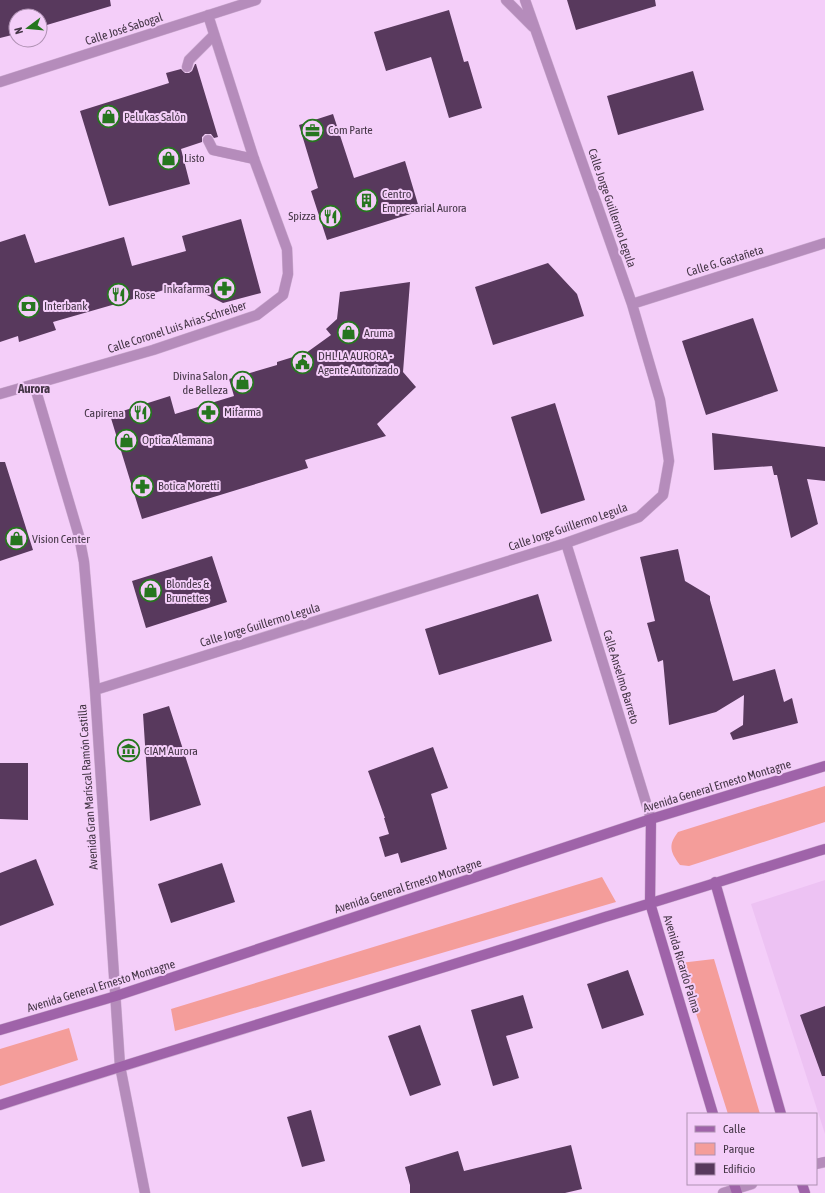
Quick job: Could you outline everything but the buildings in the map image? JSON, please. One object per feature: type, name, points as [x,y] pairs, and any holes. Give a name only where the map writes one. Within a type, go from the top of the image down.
[{"type":"main road","name":"Avenida General Ernesto Montagne","points":[[0,1030],[116,996],[651,819],[825,766]]},
{"type":"main road","name":"Avenida Ricardo Palma","points":[[651,819],[650,903],[713,1113]]},
{"type":"main road","points":[[0,1105],[120,1066],[825,849]]},
{"type":"main road","points":[[715,882],[782,1113]]},
{"type":"street","name":"Calle José Sabogal","points":[[0,82],[256,0]]},
{"type":"street","points":[[506,0],[535,28]]},
{"type":"street","name":"Calle Jorge Guillermo Legula","points":[[95,690],[566,543],[639,517],[663,495],[669,461],[660,400],[632,304],[525,0]]},
{"type":"street","name":"Calle Coronel Luis Arias Schreiber","points":[[0,394],[153,350],[257,315],[283,295],[288,274],[287,249],[254,159],[208,15]]},
{"type":"street","points":[[186,67],[189,60],[214,35]]},
{"type":"street","points":[[208,140],[213,150],[254,159]]},
{"type":"street","name":"Calle G. Gastañeta","points":[[632,304],[825,243]]},
{"type":"street","name":"Avenida Gran Maríscal Ramón Castilla","points":[[34,384],[79,536],[84,562],[95,690],[120,1066],[145,1193]]},
{"type":"street","name":"Calle Anselmo Barreto","points":[[566,543],[651,819]]},
{"type":"street","points":[[724,1193],[749,1185]]},
{"type":"shaded area","points":[[825,880],[825,1134],[751,904]]},
{"type":"green space","points":[[825,786],[825,822],[689,866],[680,865],[672,852],[673,841],[678,832]]},
{"type":"green space","points":[[602,877],[616,902],[175,1031],[171,1009]]},
{"type":"green space","points":[[714,959],[760,1113],[728,1113],[680,963]]},
{"type":"green space","points":[[69,1028],[78,1060],[0,1086],[0,1049]]},
{"type":"place","name":"Pelukas Salón","points":[[109,117]]},
{"type":"place","name":"Com Parte","points":[[313,130]]},
{"type":"place","name":"Listo","points":[[168,158]]},
{"type":"place","name":"Centro Empresarial Aurora","points":[[366,201]]},
{"type":"place","name":"Spizza","points":[[331,216]]},
{"type":"place","name":"Inkafarma","points":[[225,289]]},
{"type":"place","name":"Rose","points":[[119,295]]},
{"type":"place","name":"Interbank","points":[[28,306]]},
{"type":"place","name":"Aruma","points":[[348,333]]},
{"type":"place","name":"DHL LA AURORA - Agente Autorizado","points":[[303,363]]},
{"type":"place","name":"Divina Salon de Belleza","points":[[243,383]]},
{"type":"place","name":"Mifarma","points":[[209,412]]},
{"type":"place","name":"Capirena","points":[[140,413]]},
{"type":"place","name":"Optica Alemana","points":[[126,440]]},
{"type":"place","name":"Botica Moretti","points":[[142,486]]},
{"type":"place","name":"Vision Center","points":[[16,539]]},
{"type":"place","name":"Blondes & Brunettes","points":[[150,591]]},
{"type":"place","name":"CIAM Aurora","points":[[128,751]]},
{"type":"district","name":"Aurora","points":[[34,388]]}]
